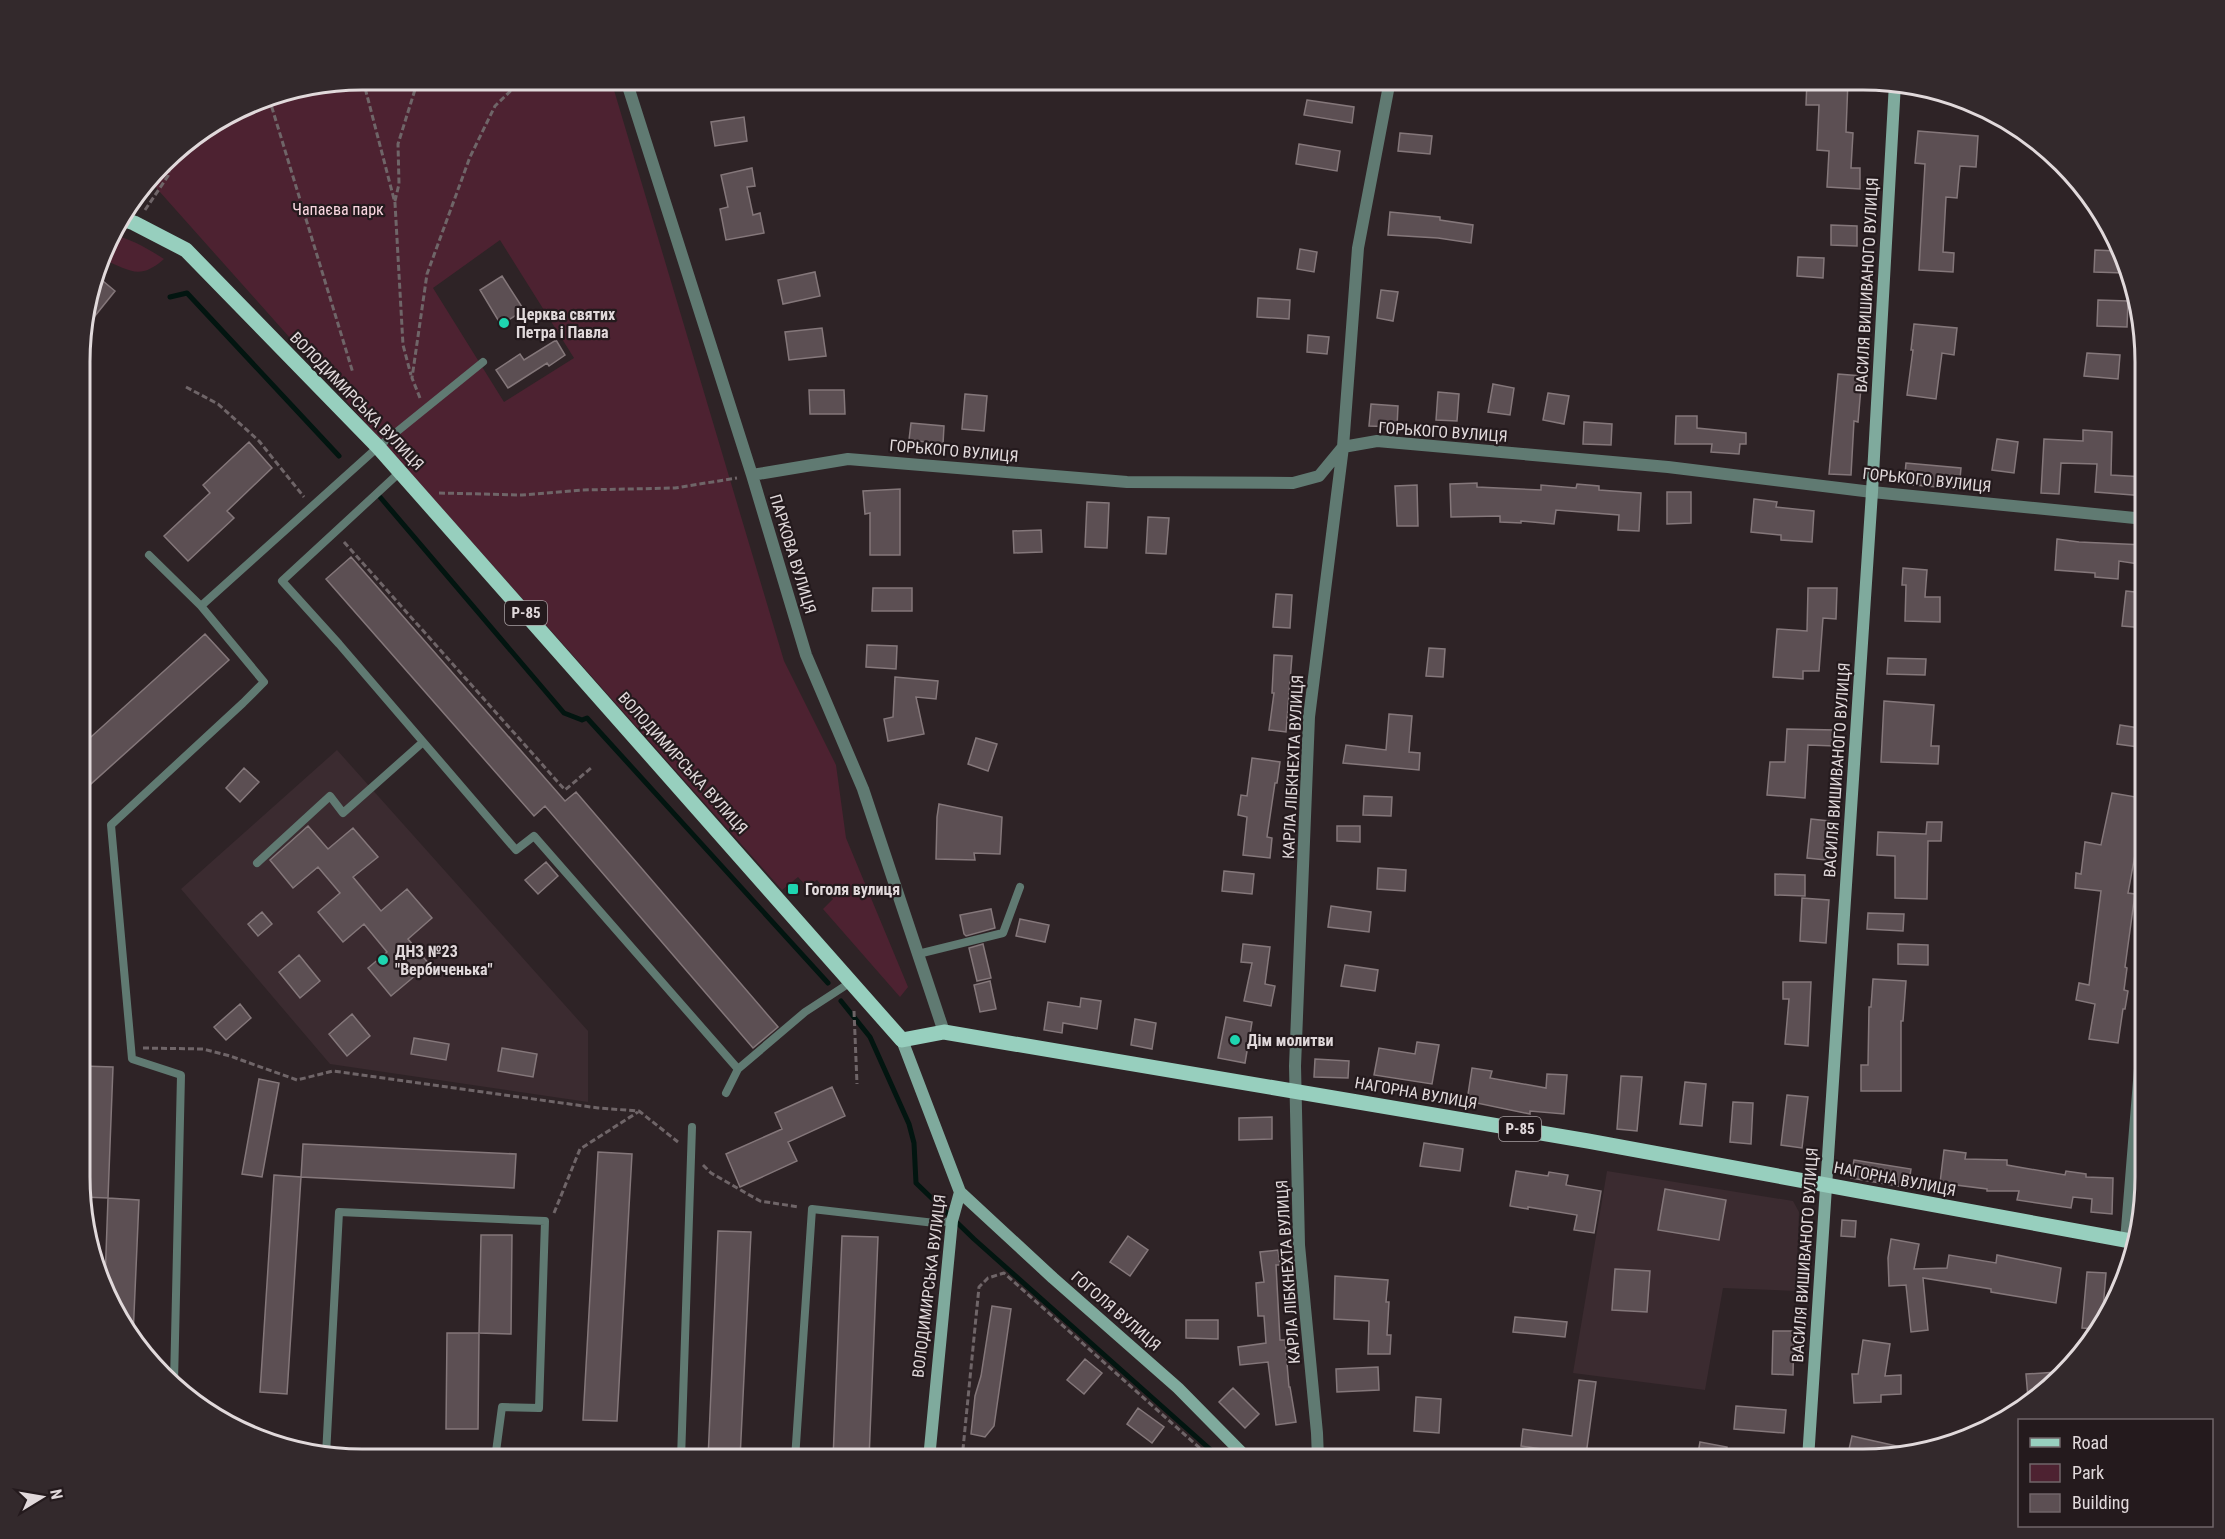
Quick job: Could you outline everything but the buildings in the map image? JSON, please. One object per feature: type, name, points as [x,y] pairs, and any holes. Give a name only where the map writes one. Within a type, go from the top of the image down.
[{"type":"main road","name":"ВОЛОДИМИРСЬКА ВУЛИЦЯ","points":[[129,222],[186,250],[378,447],[902,1040]]},
{"type":"main road","name":"НАГОРНА ВУЛИЦЯ","points":[[902,1040],[944,1032],[1826,1184],[2127,1241]]},
{"type":"street","name":"ПАРКОВА ВУЛИЦЯ","points":[[629,90],[752,475],[806,655],[862,789],[944,1032]]},
{"type":"street","name":"КАРЛА ЛІБКНЕХТА ВУЛИЦЯ","points":[[1317,1449],[1299,1245],[1295,1066],[1309,717],[1343,447],[1358,248],[1388,90]]},
{"type":"street","name":"ВАСИЛЯ ВИШИВАНОГО ВУЛИЦЯ","points":[[1809,1449],[1872,492],[1895,92]]},
{"type":"street","name":"ГОРЬКОГО ВУЛИЦЯ","points":[[752,475],[848,459],[1127,483],[1293,483],[1319,476],[1343,447],[1377,441],[1668,467],[1872,492],[2135,518]]},
{"type":"street","name":"ВОЛОДИМИРСЬКА ВУЛИЦЯ","points":[[902,1040],[960,1192],[952,1221],[930,1449]]},
{"type":"street","points":[[2133,1215],[2135,1175]]},
{"type":"street","name":"ГОГОЛЯ ВУЛИЦЯ","points":[[960,1192],[1178,1388],[1238,1449]]},
{"type":"lane","points":[[201,606],[378,447],[483,362]]},
{"type":"lane","points":[[400,472],[282,581],[516,850],[534,836],[738,1069]]},
{"type":"lane","points":[[149,555],[201,606],[264,682],[111,825],[132,1059],[181,1075],[174,1373]]},
{"type":"lane","points":[[257,863],[330,796],[343,813],[423,742]]},
{"type":"lane","points":[[918,954],[1003,933],[1020,886]]},
{"type":"lane","points":[[726,1093],[738,1069],[805,1012],[852,981]]},
{"type":"lane","points":[[681,1449],[692,1127]]},
{"type":"lane","points":[[796,1449],[812,1209],[935,1223],[952,1221]]},
{"type":"lane","points":[[326,1447],[339,1212],[546,1221],[538,1408],[502,1407],[496,1449]]},
{"type":"path","points":[[366,90],[395,203],[403,345],[424,409]]},
{"type":"path","points":[[395,203],[399,184],[398,144],[414,90]]},
{"type":"path","points":[[412,378],[427,274],[471,157],[495,106],[512,90]]},
{"type":"path","points":[[271,105],[353,373]]},
{"type":"path","points":[[133,215],[168,176],[169,171]]},
{"type":"path","points":[[186,387],[218,404],[259,441],[313,507]]},
{"type":"path","points":[[419,494],[462,492],[522,495],[582,490],[675,488],[752,475]]},
{"type":"path","points":[[335,533],[565,790],[591,768]]},
{"type":"path","points":[[854,1006],[857,1084]]},
{"type":"path","points":[[132,1048],[203,1049],[230,1056],[297,1080],[333,1071],[639,1111],[692,1154],[711,1173],[760,1201],[812,1209]]},
{"type":"path","points":[[545,1234],[580,1149],[639,1111]]},
{"type":"path","points":[[963,1449],[979,1287],[988,1278],[1004,1273],[1201,1449]]},
{"type":"shaded area","name":"ДНЗ №23 \"Вербиченька\"","points":[[337,750],[588,1031],[588,1102],[330,1064],[181,889]]},
{"type":"shaded area","points":[[1607,1171],[1793,1201],[1799,1212],[1796,1291],[1723,1288],[1705,1390],[1573,1373]]},
{"type":"green space","name":"Чапаєва парк","points":[[614,90],[784,661],[836,765],[846,838],[908,987],[900,997],[823,909],[833,899],[817,880],[807,887],[798,877],[782,890],[155,186],[196,146],[226,126],[274,104],[326,92]],"holes":[[[500,240],[574,358],[504,402],[433,288]]]},
{"type":"green space","points":[[121,237],[139,244],[164,259],[148,270],[141,272],[127,270],[109,262]]},
{"type":"waterway","points":[[170,297],[187,293],[339,456]]},
{"type":"waterway","points":[[380,497],[564,713],[582,720],[587,718],[828,983]]},
{"type":"waterway","points":[[841,1001],[870,1037],[909,1124],[914,1143],[916,1183],[974,1239],[1210,1449]]},
{"type":"place","name":"Церква святих Петра і Павла","points":[[504,323]]},
{"type":"place","name":"Гоголя вулиця","points":[[793,889]]},
{"type":"place","name":"ДНЗ №23 \"Вербиченька\"","points":[[383,960]]},
{"type":"place","name":"Дім молитви","points":[[1235,1040]]}]
